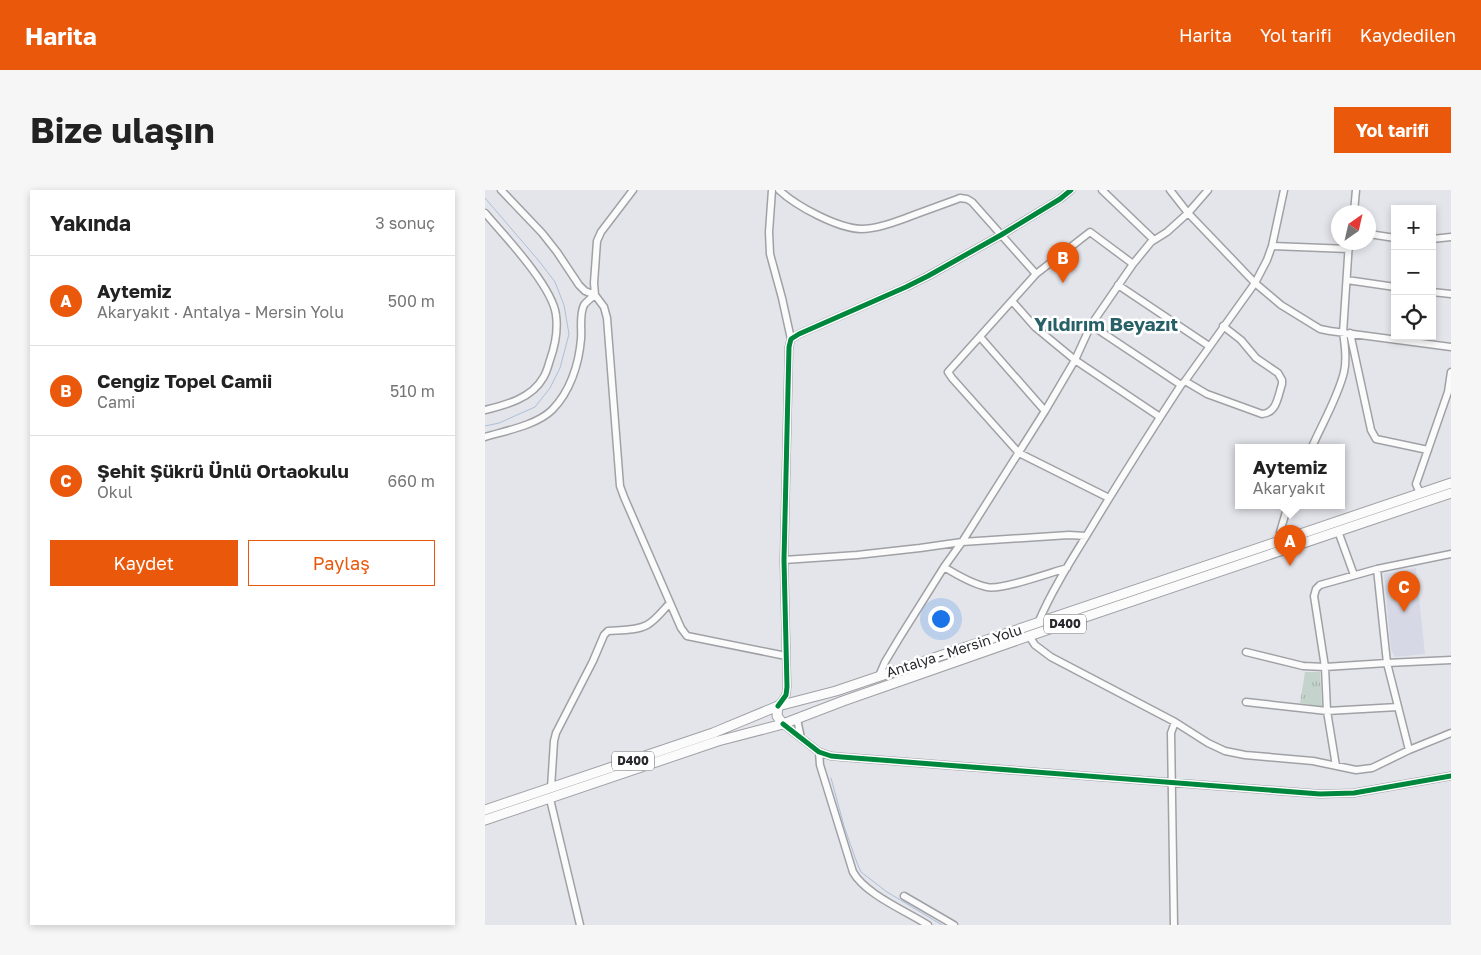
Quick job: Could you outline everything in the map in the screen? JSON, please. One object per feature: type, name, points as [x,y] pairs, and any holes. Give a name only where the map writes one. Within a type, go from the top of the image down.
[{"type":"highway","name":"Antalya - Mersin Yolu","points":[[485,810],[713,733],[778,706],[837,691],[1451,482]]},
{"type":"highway","name":"Antalya - Mersin Yolu","points":[[485,820],[718,741],[783,724],[1029,636],[1451,493]]},
{"type":"highway","points":[[794,702],[799,710],[797,718]]},
{"type":"highway","points":[[778,706],[777,716],[783,724]]},
{"type":"street","points":[[501,190],[542,233],[579,285],[585,291],[595,295],[604,307],[607,318],[620,486],[623,497],[681,628],[687,636],[786,656]]},
{"type":"street","points":[[595,295],[597,241],[601,232],[633,190]]},
{"type":"street","points":[[772,190],[769,254],[782,298],[791,340],[789,347],[784,560],[787,687],[786,695],[778,706]]},
{"type":"street","points":[[779,190],[814,214],[835,223],[861,229],[885,225],[960,198],[967,199],[972,202],[1036,274]]},
{"type":"street","points":[[791,340],[799,334],[906,287],[1001,235],[1060,199],[1071,190]]},
{"type":"street","points":[[1102,190],[1154,240]]},
{"type":"street","points":[[1170,190],[1255,283],[1281,305],[1320,329],[1451,347]]},
{"type":"street","points":[[879,676],[900,636],[1045,411],[1075,360],[1091,325],[1133,264],[1154,240],[1167,232],[1189,213],[1208,190]]},
{"type":"street","points":[[1037,623],[1086,536],[1160,417],[1255,283],[1272,246],[1284,190]]},
{"type":"street","points":[[1355,205],[1356,190]]},
{"type":"street","points":[[485,213],[527,262],[548,292],[556,314],[557,329],[553,350],[544,377],[539,385],[523,397],[502,406],[485,410]]},
{"type":"street","points":[[1109,498],[1019,453],[948,372],[981,338],[1036,274],[1090,232],[1133,264]]},
{"type":"street","points":[[1376,235],[1391,237]]},
{"type":"street","points":[[1436,239],[1451,237]]},
{"type":"street","points":[[1272,246],[1331,246]]},
{"type":"street","points":[[1313,444],[1344,372],[1349,250]]},
{"type":"street","points":[[1347,280],[1391,286]]},
{"type":"street","points":[[1119,285],[1209,346]]},
{"type":"street","points":[[1436,292],[1451,294]]},
{"type":"street","points":[[485,437],[534,421],[552,410],[570,383],[580,350],[581,314],[584,305],[595,295]]},
{"type":"street","points":[[1012,301],[1035,327],[1075,360],[1160,417]]},
{"type":"street","points":[[1091,325],[1183,383],[1207,394],[1262,414],[1267,414],[1273,409],[1282,380],[1278,373],[1257,358],[1241,340],[1223,326]]},
{"type":"street","points":[[1347,333],[1371,430],[1376,439],[1428,450]]},
{"type":"street","points":[[981,338],[1045,411]]},
{"type":"street","points":[[1420,493],[1416,484],[1448,392],[1451,372]]},
{"type":"street","points":[[1283,540],[1281,532],[1287,509]]},
{"type":"street","points":[[1338,531],[1354,575]]},
{"type":"street","points":[[784,560],[866,554],[962,542],[1069,535],[1086,536]]},
{"type":"street","points":[[1336,766],[1327,711],[1325,667],[1313,596],[1316,589],[1320,585],[1377,569],[1451,554]]},
{"type":"street","points":[[944,567],[988,588],[1000,587],[1067,568]]},
{"type":"street","points":[[1377,569],[1387,663],[1409,750]]},
{"type":"street","points":[[551,788],[556,733],[593,661],[604,635],[608,631],[646,626],[670,603]]},
{"type":"street","points":[[1029,636],[1035,644],[1051,657],[1175,722],[1208,743],[1225,751],[1245,755],[1313,761],[1356,770],[1372,768],[1451,733]]},
{"type":"street","points":[[1246,652],[1303,666],[1325,667],[1451,660]]},
{"type":"street","points":[[787,687],[794,702]]},
{"type":"street","points":[[1246,702],[1327,711],[1398,707]]},
{"type":"street","points":[[797,718],[801,738]]},
{"type":"street","points":[[1174,925],[1171,733],[1175,722]]},
{"type":"street","points":[[783,724],[819,752],[842,757],[1320,794],[1354,793],[1451,776]]},
{"type":"street","points":[[819,752],[820,765],[853,872],[857,879],[866,888],[928,925]]},
{"type":"street","points":[[550,799],[580,925]]},
{"type":"street","points":[[904,896],[954,925]]},
{"type":"shaded area","points":[[1416,568],[1425,654],[1395,657],[1391,650],[1384,574]]},
{"type":"green space","points":[[1305,672],[1320,672],[1322,707],[1300,703]]},
{"type":"waterway","points":[[485,198],[555,282],[564,305],[569,334],[560,368],[550,388],[535,407],[499,423],[485,426]]},
{"type":"waterway","points":[[831,778],[844,826],[861,872],[887,892],[942,925]]},
{"type":"cycle path","points":[[778,706],[786,695],[787,687],[784,560],[789,347],[791,339],[928,276],[1001,235],[1060,199],[1071,190]]},
{"type":"cycle path","points":[[783,724],[819,752],[842,757],[1320,794],[1354,793],[1451,776]]},
{"type":"place","name":"Cengiz Topel Camii","points":[[1063,283]]},
{"type":"place","name":"Aytemiz","points":[[1290,566]]},
{"type":"place","name":"Şehit Şükrü Ünlü Ortaokulu","points":[[1404,612]]},
{"type":"district","name":"Yıldırım Beyazıt","points":[[1106,324]]}]
